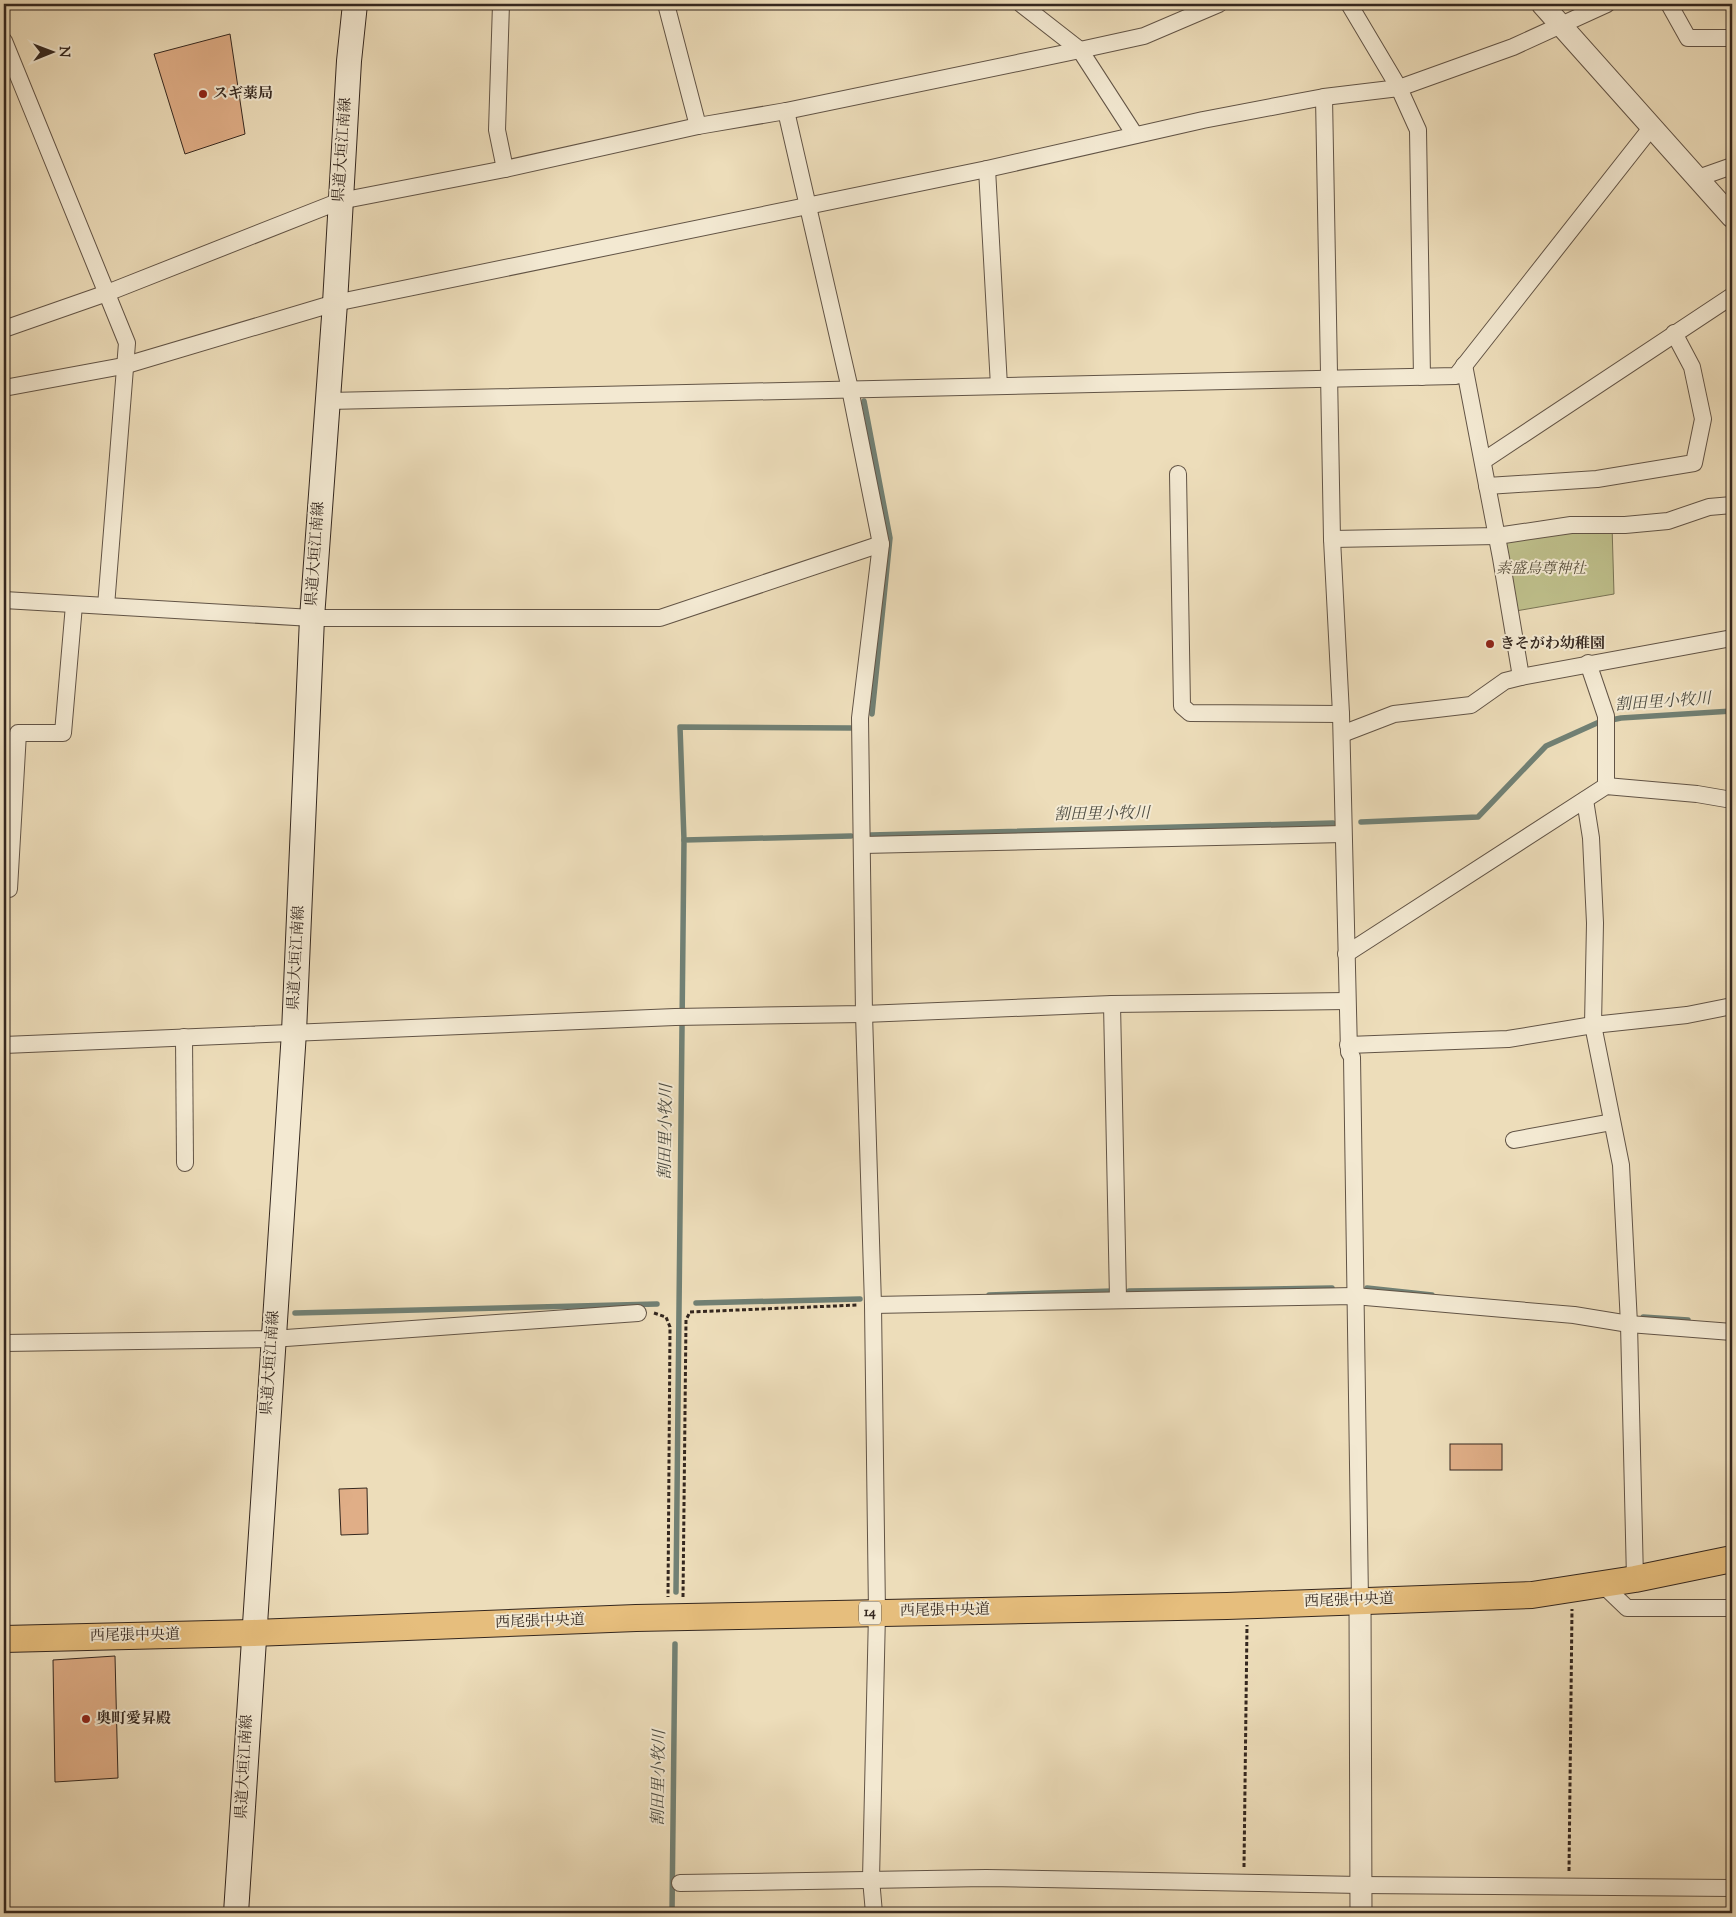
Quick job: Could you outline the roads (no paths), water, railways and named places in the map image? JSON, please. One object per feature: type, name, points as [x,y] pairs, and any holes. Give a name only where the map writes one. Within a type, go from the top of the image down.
[{"type":"main road","name":"県道大垣江南線","points":[[236,1913],[272,1339],[294,1032],[312,618],[335,303],[349,62],[356,4]]},
{"type":"main road","name":"西尾張中央道","points":[[4,1639],[253,1633],[676,1617],[1247,1605],[1532,1595],[1603,1585],[1732,1559]]},
{"type":"street","points":[[501,4],[497,130],[505,168]]},
{"type":"street","points":[[666,4],[698,126]]},
{"type":"street","points":[[1022,4],[1080,50],[1135,135]]},
{"type":"street","points":[[4,329],[107,294],[340,201],[1144,36],[1219,4]]},
{"type":"street","points":[[1349,4],[1399,88],[1418,130],[1422,377]]},
{"type":"street","points":[[1542,4],[1732,217]]},
{"type":"street","points":[[4,388],[123,366],[335,303],[987,169],[1135,135],[1324,97],[1399,88],[1513,46],[1607,4]]},
{"type":"street","points":[[1669,4],[1688,38],[1732,38]]},
{"type":"street","points":[[4,41],[126,343],[106,606]]},
{"type":"street","points":[[1324,97],[1332,539],[1342,734],[1348,1045],[1352,1057],[1354,1296],[1360,1600],[1360,1913]]},
{"type":"street","points":[[786,111],[850,389],[881,544],[860,718],[864,1014],[873,1305],[877,1613],[872,1878],[874,1913]]},
{"type":"street","points":[[328,401],[1456,376],[1651,128]]},
{"type":"street","points":[[1698,178],[1732,166]]},
{"type":"street","points":[[987,169],[999,386]]},
{"type":"street","points":[[1482,461],[1732,296]]},
{"type":"street","points":[[1487,486],[1597,479],[1694,463],[1703,420],[1692,367],[1674,333]]},
{"type":"street","points":[[1464,365],[1497,536],[1521,677]]},
{"type":"street","points":[[1178,474],[1182,706],[1190,713],[1341,714]]},
{"type":"street","points":[[1332,539],[1497,536],[1571,524],[1625,525],[1668,521],[1709,507],[1732,505]]},
{"type":"street","points":[[4,600],[312,618],[660,618],[881,544]]},
{"type":"street","points":[[9,890],[18,733],[63,733],[74,604]]},
{"type":"street","points":[[1342,734],[1394,714],[1471,705],[1505,681],[1521,677],[1588,663],[1732,638]]},
{"type":"street","points":[[1588,663],[1606,721],[1606,786]]},
{"type":"street","points":[[1346,954],[1606,786],[1697,794],[1732,800]]},
{"type":"street","points":[[1585,800],[1591,838],[1596,923],[1593,1025],[1621,1165],[1629,1324],[1635,1579]]},
{"type":"street","points":[[863,845],[1343,834]]},
{"type":"street","points":[[4,1045],[681,1017],[864,1014],[1112,1004],[1347,1001]]},
{"type":"street","points":[[1112,1004],[1118,1299]]},
{"type":"street","points":[[1348,1045],[1508,1039],[1593,1025],[1688,1015],[1732,1006]]},
{"type":"street","points":[[184,1037],[185,1163]]},
{"type":"street","points":[[1514,1140],[1612,1122]]},
{"type":"street","points":[[873,1305],[1354,1296],[1574,1315],[1629,1324],[1732,1332]]},
{"type":"street","points":[[4,1342],[272,1339],[638,1313]]},
{"type":"street","points":[[1603,1585],[1627,1608],[1732,1608]]},
{"type":"street","points":[[680,1883],[872,1878],[1732,1888]]},
{"type":"waterway","points":[[864,401],[890,538],[872,714]]},
{"type":"waterway","name":"割田里小牧川","points":[[1361,822],[1478,817],[1546,746],[1597,723],[1621,718],[1732,711]]},
{"type":"waterway","points":[[684,840],[680,727],[851,728]]},
{"type":"waterway","name":"割田里小牧川","points":[[871,835],[1333,823]]},
{"type":"waterway","name":"割田里小牧川","points":[[676,1592],[684,840],[851,836]]},
{"type":"waterway","points":[[1129,1291],[1332,1288]]},
{"type":"waterway","points":[[1367,1288],[1432,1295]]},
{"type":"waterway","points":[[989,1295],[1112,1291]]},
{"type":"waterway","points":[[696,1303],[860,1299]]},
{"type":"waterway","points":[[295,1313],[657,1304]]},
{"type":"waterway","points":[[1643,1317],[1688,1320]]},
{"type":"waterway","name":"割田里小牧川","points":[[672,1913],[675,1644]]},
{"type":"place","name":"スギ薬局","points":[[203,94]]},
{"type":"place","name":"きそがわ幼稚園","points":[[1490,644]]},
{"type":"place","name":"奥町愛昇殿","points":[[86,1719]]},
{"type":"park label","name":"素盛鳥尊神社","points":[[1541,569]]}]
